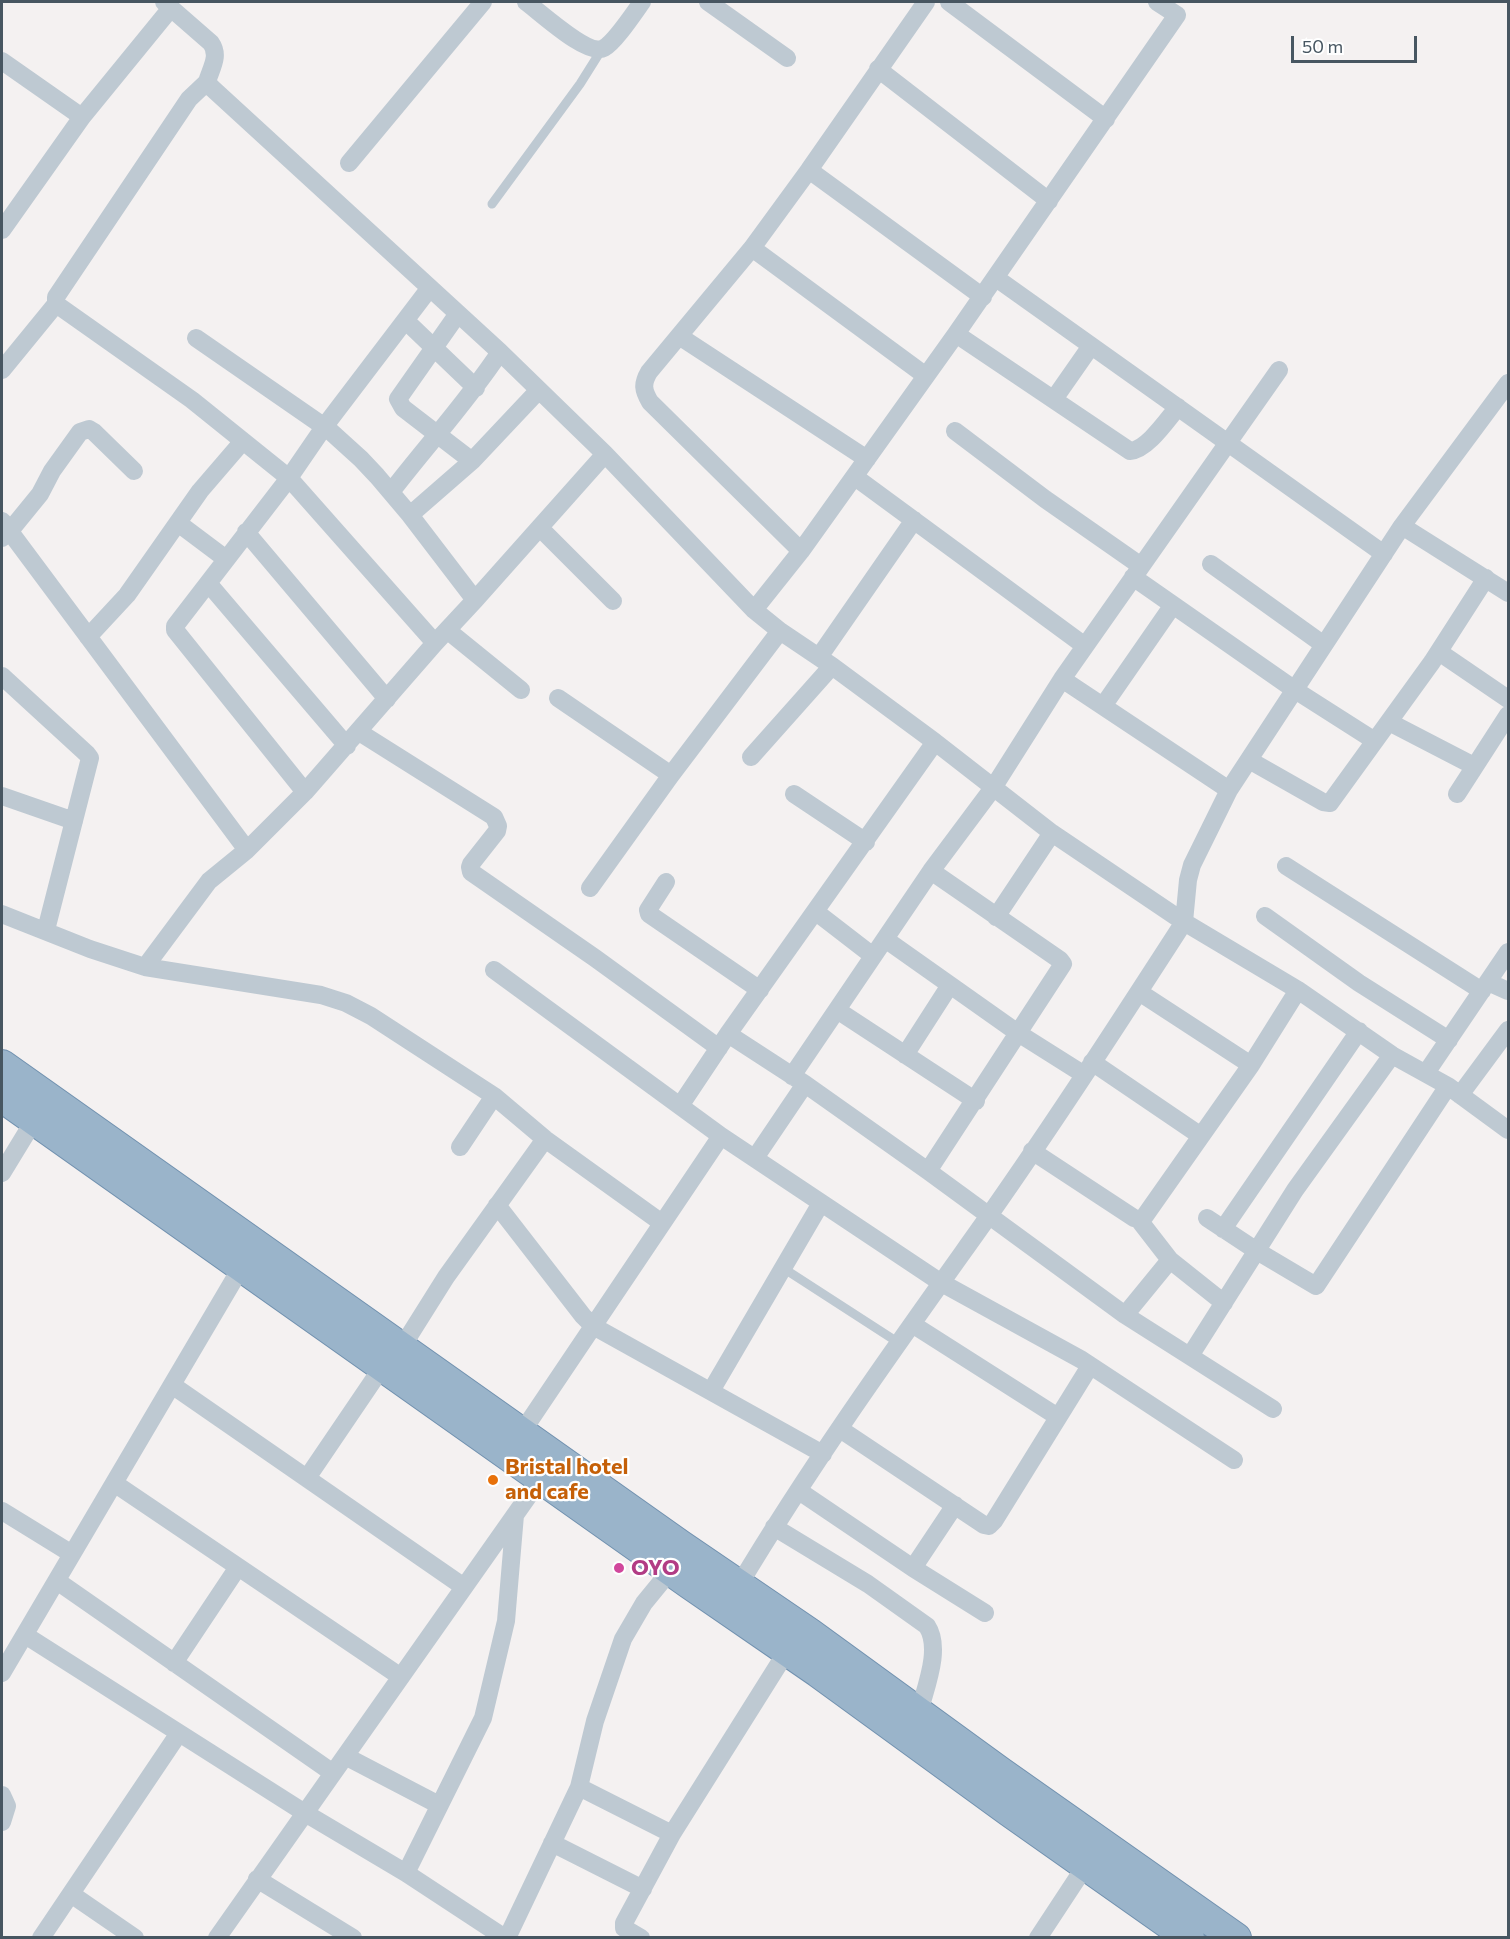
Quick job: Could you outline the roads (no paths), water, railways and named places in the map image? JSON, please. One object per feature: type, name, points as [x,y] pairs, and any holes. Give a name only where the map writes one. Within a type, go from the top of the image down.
[{"type":"highway","points":[[2,1065],[42,1109],[242,1266],[522,1432],[809,1633],[1000,1772],[1236,1938]]},
{"type":"highway","points":[[2,1097],[42,1109],[392,1356],[541,1478],[788,1651],[1189,1938]]},
{"type":"street","points":[[349,163],[483,2]]},
{"type":"street","points":[[526,2],[580,43],[589,48],[602,50],[642,2]]},
{"type":"street","points":[[708,2],[787,58]]},
{"type":"street","points":[[801,551],[650,402],[644,391],[644,382],[649,372],[752,248],[926,2]]},
{"type":"street","points":[[949,2],[1106,119]]},
{"type":"street","points":[[754,610],[801,551],[983,297],[1182,8],[1157,2]]},
{"type":"street","points":[[2,230],[9,206],[82,117],[167,5],[211,44],[216,50],[216,57],[207,82],[196,90],[182,109],[56,297],[56,304],[8,347],[2,370]]},
{"type":"street","points":[[2,61],[82,117]]},
{"type":"street","points":[[878,69],[1049,201]]},
{"type":"street","points":[[207,82],[500,352],[605,454],[754,610],[780,631],[825,661],[935,742],[1052,833],[1184,922],[1298,990],[1392,1055],[1454,1091],[1509,1130]]},
{"type":"street","points":[[809,170],[983,297]]},
{"type":"street","points":[[752,248],[926,376]]},
{"type":"street","points":[[996,278],[1384,554]]},
{"type":"street","points":[[305,792],[175,628],[429,289]]},
{"type":"street","points":[[56,304],[192,400],[289,478],[441,637],[521,690]]},
{"type":"street","points":[[458,315],[398,399],[402,408],[472,461]]},
{"type":"street","points":[[406,321],[476,388]]},
{"type":"street","points":[[956,334],[1125,448],[1134,451],[1140,449],[1178,407]]},
{"type":"street","points":[[679,336],[867,459]]},
{"type":"street","points":[[196,338],[324,427],[369,467],[410,515],[476,600]]},
{"type":"street","points":[[1054,399],[1091,346]]},
{"type":"street","points":[[391,492],[476,388],[500,352]]},
{"type":"street","points":[[755,1158],[837,1010],[931,871],[993,788],[1062,679],[1279,370]]},
{"type":"street","points":[[739,1585],[774,1527],[940,1282],[989,1215],[1184,922],[1188,880],[1192,865],[1229,790],[1402,526],[1508,384]]},
{"type":"street","points":[[410,515],[472,461],[538,391]]},
{"type":"street","points":[[135,471],[94,432],[84,430],[80,432],[52,471],[40,494],[4,530],[88,637],[247,850]]},
{"type":"street","points":[[955,431],[1137,571],[1173,605],[1295,690],[1375,741]]},
{"type":"street","points":[[88,637],[127,595],[200,491],[243,441]]},
{"type":"street","points":[[145,967],[209,881],[247,850],[305,792],[605,454]]},
{"type":"street","points":[[855,477],[1085,646]]},
{"type":"street","points":[[751,757],[825,661],[914,520]]},
{"type":"street","points":[[178,523],[226,559]]},
{"type":"street","points":[[1402,526],[1509,593]]},
{"type":"street","points":[[540,528],[613,601]]},
{"type":"street","points":[[246,532],[387,699]]},
{"type":"street","points":[[1211,564],[1324,645]]},
{"type":"street","points":[[1249,760],[1323,802],[1330,803],[1439,652],[1486,579]]},
{"type":"street","points":[[207,584],[346,746]]},
{"type":"street","points":[[1103,706],[1173,605]]},
{"type":"street","points":[[590,888],[671,775],[780,631]]},
{"type":"street","points":[[1439,652],[1509,699]]},
{"type":"street","points":[[2,676],[90,758],[46,930]]},
{"type":"street","points":[[1062,679],[1229,790]]},
{"type":"street","points":[[558,698],[671,775]]},
{"type":"street","points":[[1457,794],[1509,715]]},
{"type":"street","points":[[1389,722],[1474,766]]},
{"type":"street","points":[[359,732],[494,817],[498,826],[497,831],[471,864],[471,872],[595,958],[724,1041],[799,1080],[1125,1315],[1274,1410]]},
{"type":"street","points":[[680,1106],[759,990],[866,843],[935,742]]},
{"type":"street","points":[[794,794],[866,843]]},
{"type":"street","points":[[2,796],[74,821]]},
{"type":"street","points":[[996,917],[1052,833]]},
{"type":"street","points":[[1286,866],[1485,987],[1509,991]]},
{"type":"street","points":[[928,1171],[1063,962],[931,871]]},
{"type":"street","points":[[666,882],[648,910],[649,914],[759,990]]},
{"type":"street","points":[[816,912],[873,956]]},
{"type":"street","points":[[2,914],[90,949],[145,967],[321,995],[346,1003],[494,1096],[545,1139],[662,1223]]},
{"type":"street","points":[[1265,916],[1359,983],[1449,1040]]},
{"type":"street","points":[[885,939],[1018,1033],[1088,1068],[1201,1136]]},
{"type":"street","points":[[1426,1073],[1509,952]]},
{"type":"street","points":[[494,970],[721,1136],[940,1282],[1082,1360],[1234,1460]]},
{"type":"street","points":[[905,1055],[950,985]]},
{"type":"street","points":[[1138,1220],[1144,1217],[1251,1065],[1298,990]]},
{"type":"street","points":[[1139,992],[1251,1065]]},
{"type":"street","points":[[837,1010],[975,1101]]},
{"type":"street","points":[[1207,1218],[1316,1286],[1454,1091],[1509,1030]]},
{"type":"street","points":[[1223,1229],[1359,1031]]},
{"type":"street","points":[[1190,1356],[1295,1190],[1392,1055]]},
{"type":"street","points":[[460,1147],[494,1096]]},
{"type":"street","points":[[2,1173],[42,1109]]},
{"type":"street","points":[[522,1432],[721,1136]]},
{"type":"street","points":[[307,1479],[446,1277],[545,1139]]},
{"type":"street","points":[[1032,1150],[1138,1220],[1170,1260],[1224,1303]]},
{"type":"street","points":[[711,1391],[822,1203]]},
{"type":"street","points":[[497,1205],[593,1326],[823,1454]]},
{"type":"street","points":[[1125,1315],[1170,1260]]},
{"type":"street","points":[[4,1661],[25,1635],[242,1266]]},
{"type":"street","points":[[912,1324],[1058,1417]]},
{"type":"street","points":[[840,1429],[984,1525],[989,1526],[1090,1366]]},
{"type":"street","points":[[172,1385],[464,1587]]},
{"type":"street","points":[[217,1938],[256,1879],[541,1478]]},
{"type":"street","points":[[114,1483],[400,1677]]},
{"type":"street","points":[[799,1491],[913,1568],[985,1613]]},
{"type":"street","points":[[913,1568],[955,1505]]},
{"type":"street","points":[[2,1511],[72,1554]]},
{"type":"street","points":[[406,1873],[483,1718],[488,1702],[506,1621],[515,1515]]},
{"type":"street","points":[[774,1527],[859,1578],[927,1626],[932,1633],[933,1655],[919,1713]]},
{"type":"street","points":[[174,1663],[238,1567]]},
{"type":"street","points":[[25,1635],[506,1938],[579,1787],[596,1721],[623,1639],[644,1603],[670,1570]]},
{"type":"street","points":[[57,1581],[333,1773]]},
{"type":"street","points":[[641,1938],[624,1928],[623,1925],[672,1834],[788,1651]]},
{"type":"street","points":[[40,1938],[179,1733]]},
{"type":"street","points":[[345,1756],[440,1805]]},
{"type":"street","points":[[579,1787],[672,1834]]},
{"type":"street","points":[[2,1795],[7,1806],[2,1822]]},
{"type":"street","points":[[552,1843],[643,1888]]},
{"type":"street","points":[[1038,1938],[1086,1865]]},
{"type":"street","points":[[256,1879],[353,1938]]},
{"type":"street","points":[[71,1894],[135,1938]]},
{"type":"lane","points":[[492,204],[580,84],[602,50]]},
{"type":"lane","points":[[783,1268],[899,1343]]},
{"type":"place","name":"Bristal hotel and cafe","points":[[493,1480]]},
{"type":"place","name":"OYO","points":[[619,1568]]}]
